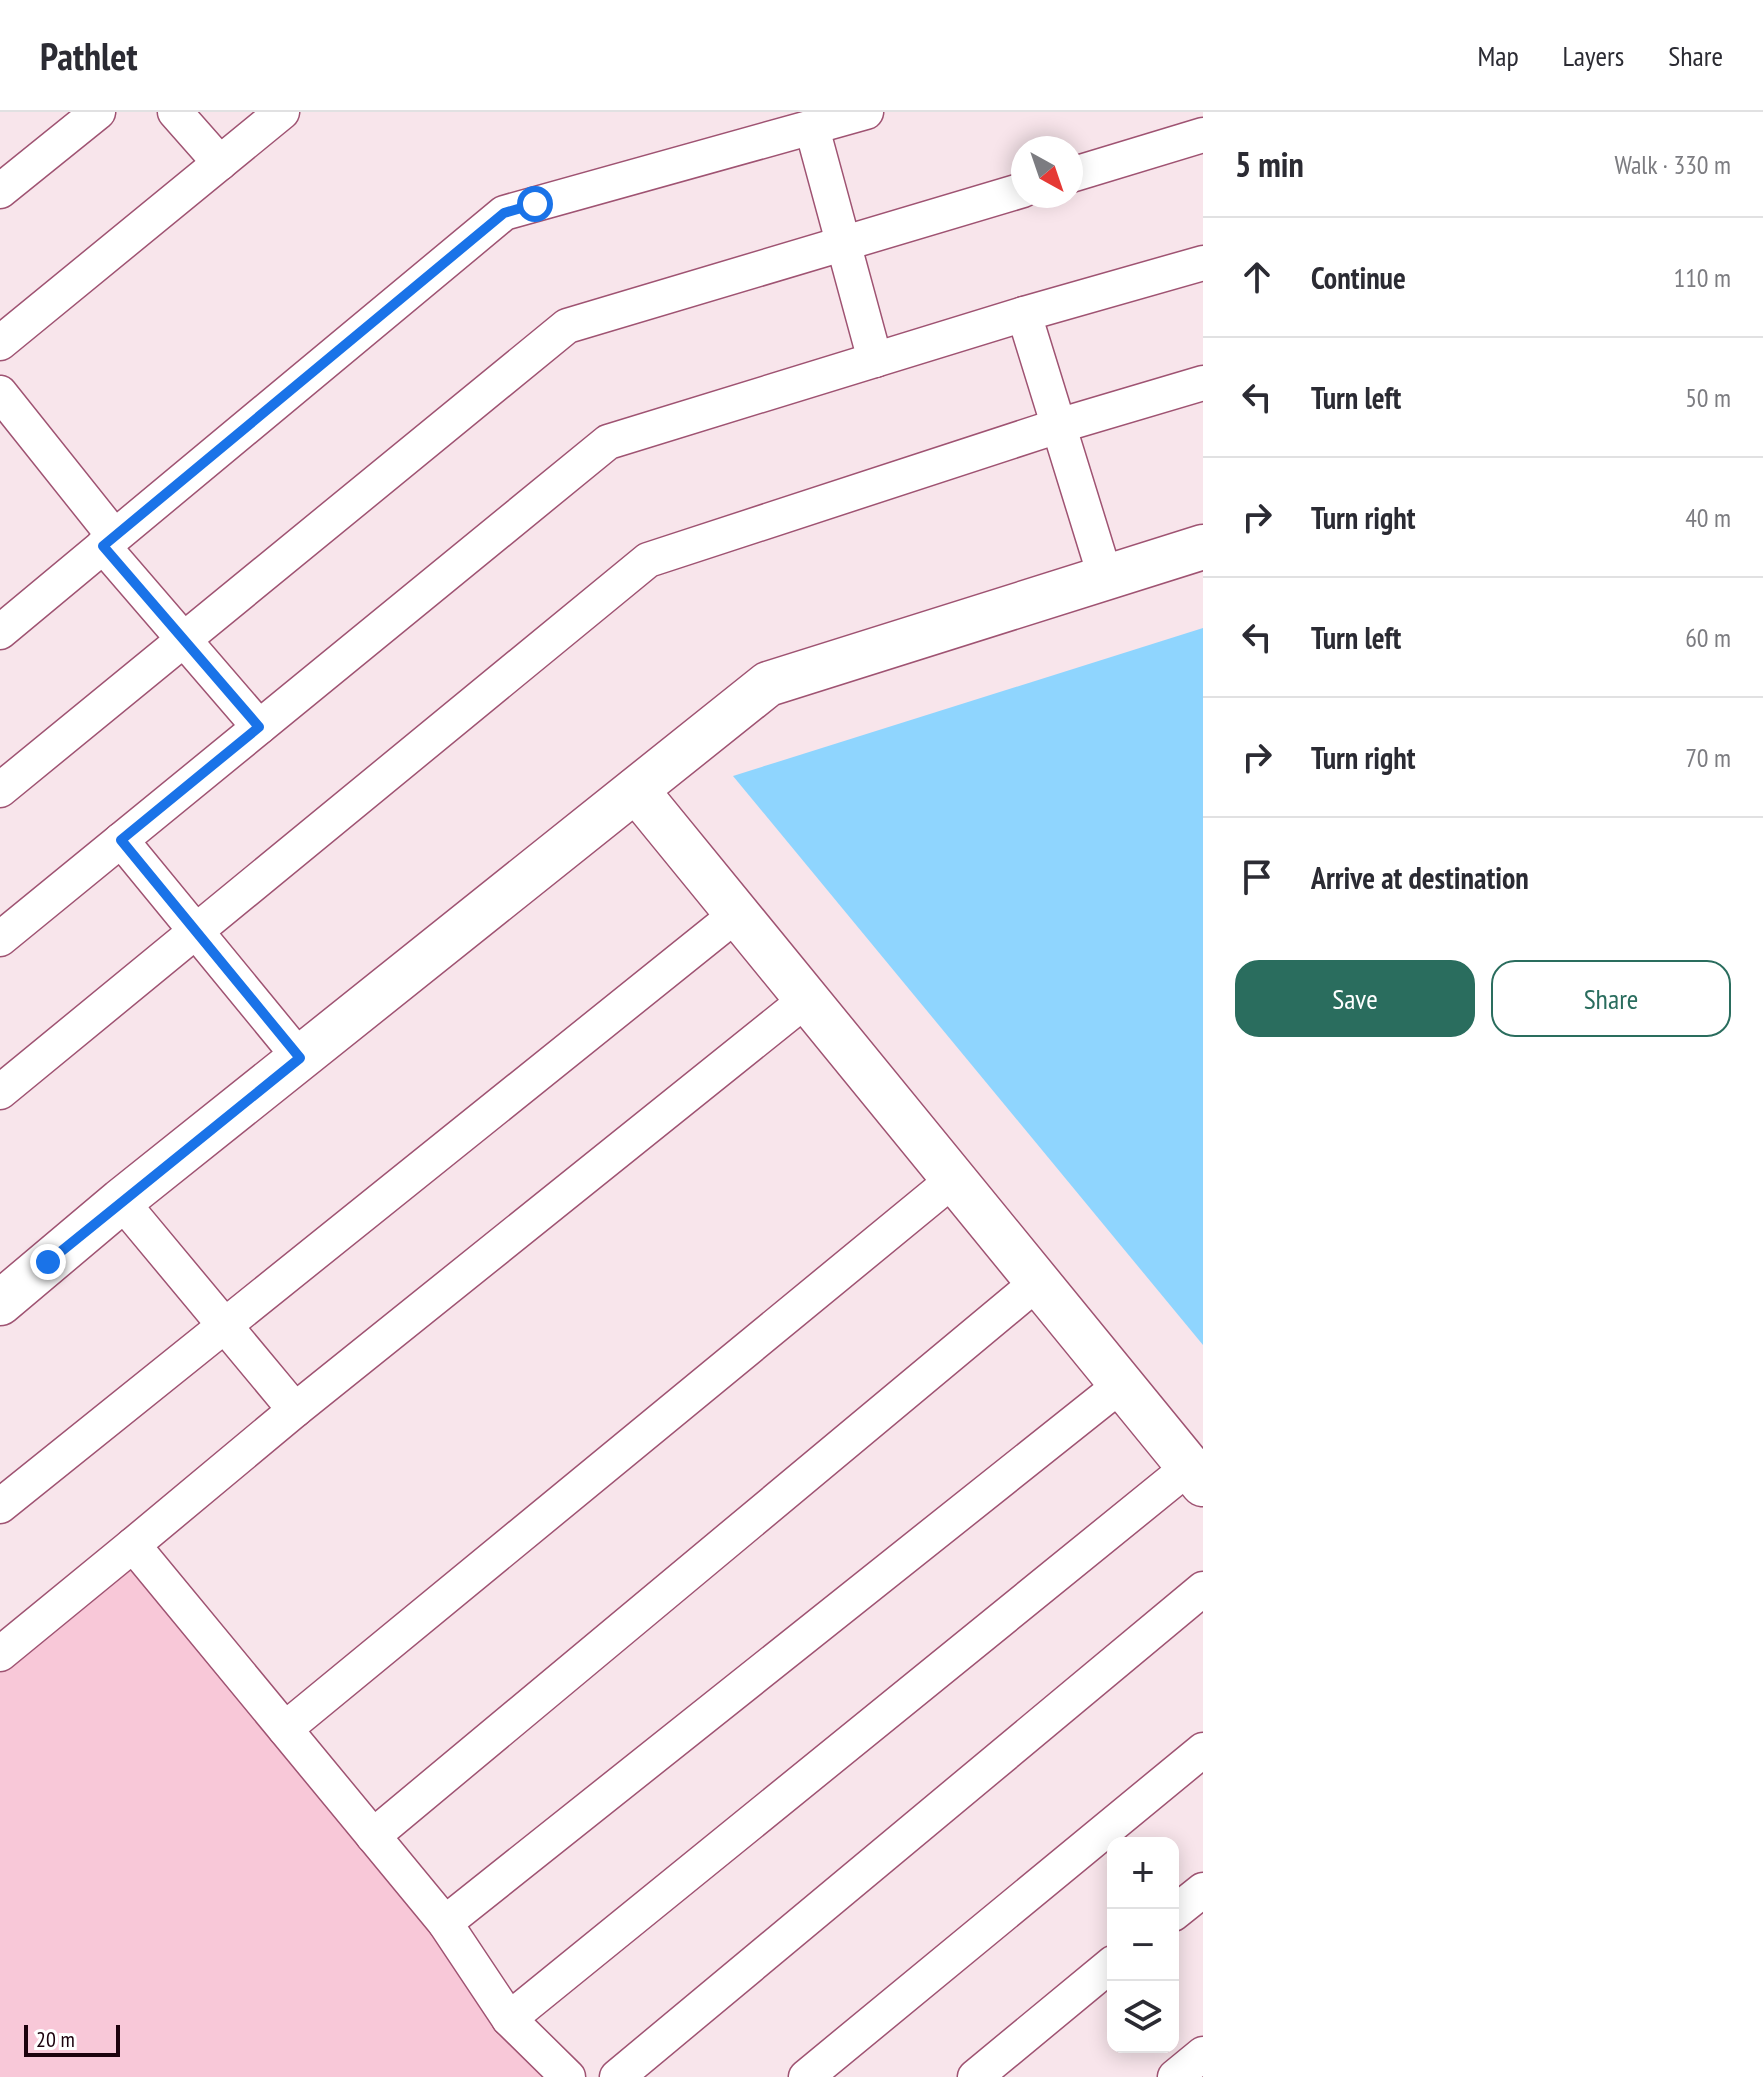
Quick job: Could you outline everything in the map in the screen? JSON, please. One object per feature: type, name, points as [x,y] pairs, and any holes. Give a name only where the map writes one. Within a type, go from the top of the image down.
[{"type":"street","points":[[0,191],[98,112]]},
{"type":"street","points":[[175,112],[220,163]]},
{"type":"street","points":[[0,343],[282,112]]},
{"type":"street","points":[[0,632],[504,213],[863,112]]},
{"type":"street","points":[[812,128],[875,360]]},
{"type":"street","points":[[1083,171],[1203,135]]},
{"type":"street","points":[[0,790],[567,326],[1011,194]]},
{"type":"street","points":[[0,939],[608,442],[1024,314],[1203,263]]},
{"type":"street","points":[[1024,314],[1105,576]]},
{"type":"street","points":[[0,1092],[648,560],[1058,426],[1203,383]]},
{"type":"street","points":[[0,393],[183,640],[259,727]]},
{"type":"street","points":[[0,1303],[121,1201],[768,684],[1203,547]]},
{"type":"street","points":[[509,2019],[1196,1476],[636,790]]},
{"type":"street","points":[[121,840],[300,1058]]},
{"type":"street","points":[[0,1506],[737,914]]},
{"type":"street","points":[[0,1654],[295,1410],[807,999]]},
{"type":"street","points":[[285,1729],[954,1179]]},
{"type":"street","points":[[121,1201],[295,1410]]},
{"type":"street","points":[[373,1836],[1038,1282]]},
{"type":"street","points":[[445,1923],[1122,1384]]},
{"type":"street","points":[[133,1545],[445,1923],[509,2019],[568,2077]]},
{"type":"street","points":[[617,2077],[1203,1589]]},
{"type":"street","points":[[806,2077],[1203,1750]]},
{"type":"street","points":[[1179,1909],[1203,1890]]},
{"type":"street","points":[[975,2077],[1107,1968]]},
{"type":"street","points":[[1175,2077],[1203,2054]]},
{"type":"shaded area","points":[[134,1562],[562,2077],[0,2077],[0,1673]]},
{"type":"water","points":[[1203,628],[1203,1345],[733,776]]},
{"type":"route","points":[[48,1262],[300,1058],[121,840],[259,727],[103,546],[504,213],[535,204]]}]
